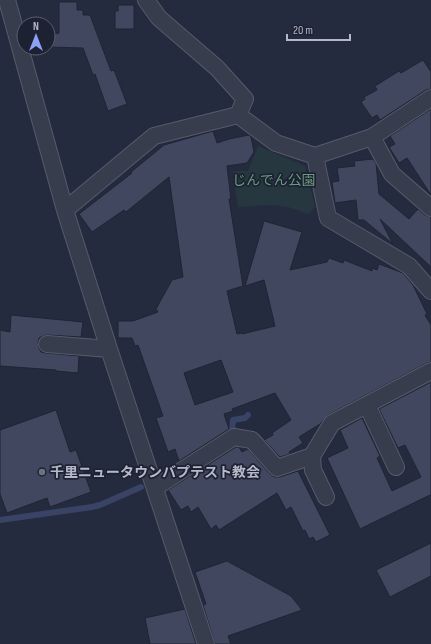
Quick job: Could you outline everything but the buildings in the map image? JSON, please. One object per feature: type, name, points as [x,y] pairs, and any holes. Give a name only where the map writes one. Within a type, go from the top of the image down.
[{"type":"street","points":[[7,0],[65,210],[206,644]]},
{"type":"street","points":[[146,0],[159,18],[217,68],[245,99],[238,115]]},
{"type":"street","points":[[238,115],[276,143],[316,156],[372,137],[431,98]]},
{"type":"street","points":[[65,210],[154,136],[238,115]]},
{"type":"street","points":[[372,137],[392,174],[431,208]]},
{"type":"street","points":[[316,156],[328,218],[409,266],[431,291]]},
{"type":"street","points":[[47,344],[109,349]]},
{"type":"street","points":[[326,497],[313,470],[312,456],[332,423],[431,371]]},
{"type":"street","points":[[367,405],[396,467]]},
{"type":"street","points":[[156,487],[234,437],[252,440],[277,468],[312,456]]},
{"type":"green space","name":"じんでん公園","points":[[258,146],[305,166],[315,207],[309,214],[288,207],[271,205],[238,207],[233,171],[248,171]]},
{"type":"waterway","points":[[232,430],[233,420],[245,418],[248,415]]},
{"type":"waterway","points":[[0,520],[92,507],[141,487]]},
{"type":"place","name":"千里ニュータウンバプテスト教会","points":[[42,472]]}]
